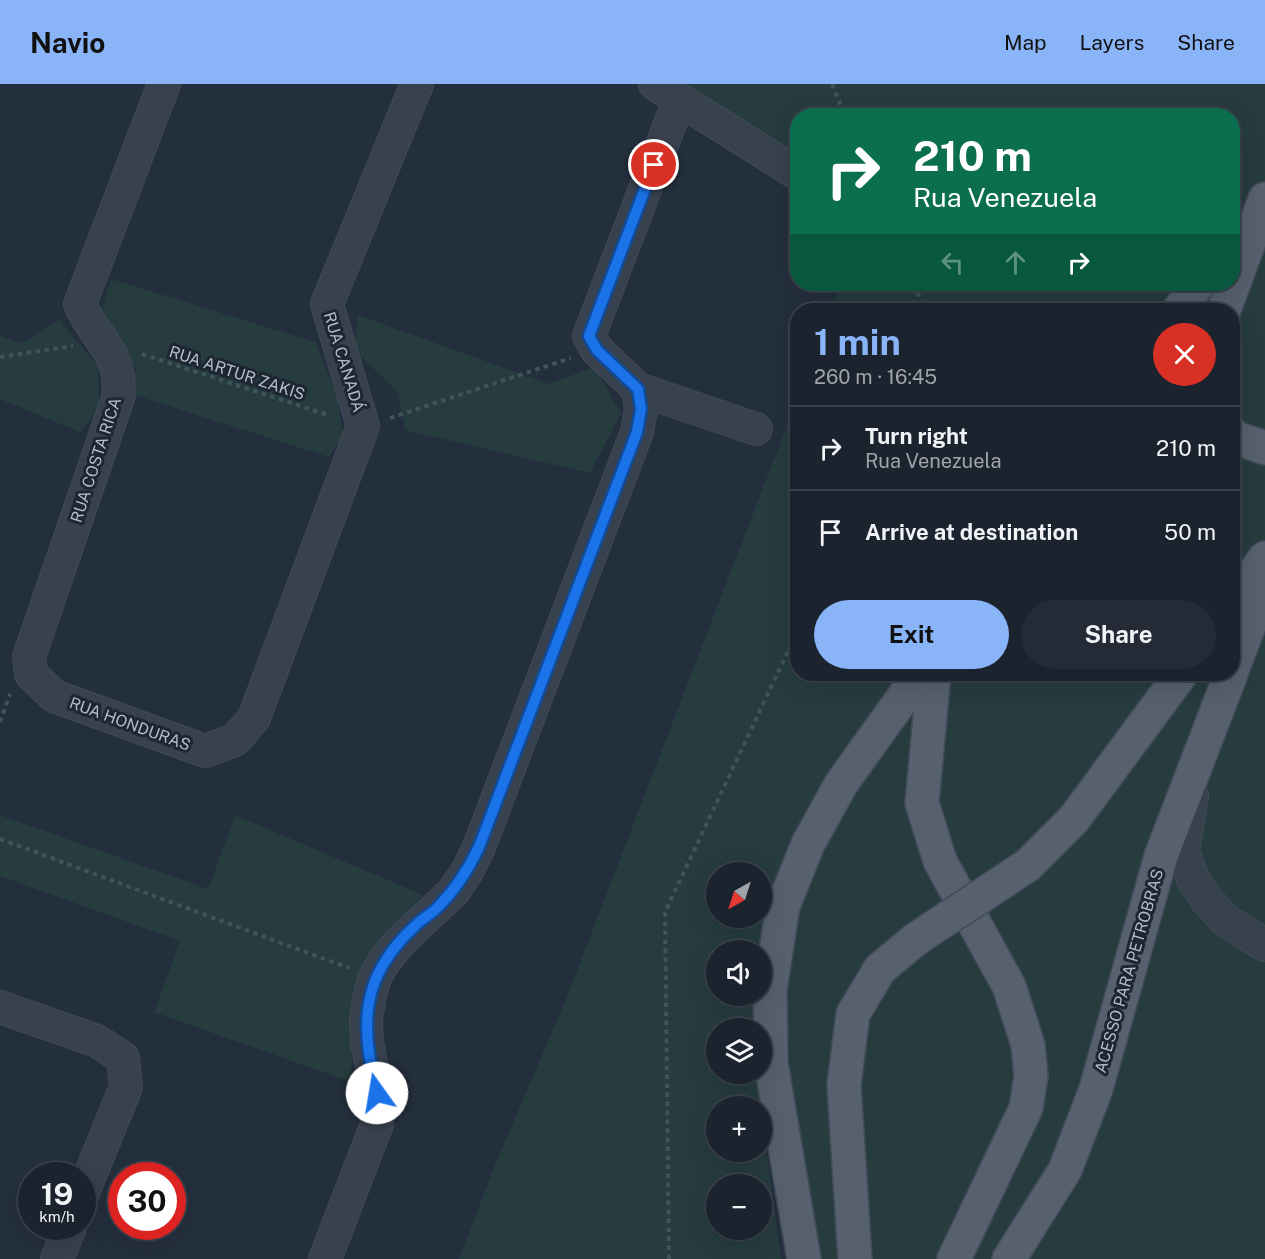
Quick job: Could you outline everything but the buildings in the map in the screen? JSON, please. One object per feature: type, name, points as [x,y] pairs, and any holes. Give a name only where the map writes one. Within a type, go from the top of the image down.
[{"type":"main road","points":[[1240,224],[1265,190]]},
{"type":"main road","points":[[1240,267],[1265,199]]},
{"type":"main road","points":[[1240,439],[1265,448]]},
{"type":"main road","points":[[1240,592],[1265,558]]},
{"type":"main road","points":[[1240,650],[1265,584]]},
{"type":"main road","points":[[804,1259],[771,1063],[770,990],[783,906],[808,844],[841,784],[915,681]]},
{"type":"main road","points":[[933,681],[922,803],[940,861],[1009,986],[1028,1045],[1031,1076],[1026,1108],[954,1259]]},
{"type":"main road","points":[[855,1259],[844,1085],[853,1014],[880,969],[916,939],[1028,865],[1074,819],[1176,681]]},
{"type":"main road","name":"ACESSO PARA PETROBRAS","points":[[1009,1259],[1065,1170],[1096,1089],[1161,856],[1228,681]]},
{"type":"street","name":"RUA COSTA RICA","points":[[31,674],[29,657],[119,395],[117,369],[103,342],[86,319],[80,304],[164,84]]},
{"type":"street","name":"RUA CANADÁ","points":[[236,740],[254,718],[363,426],[327,304],[417,84]]},
{"type":"street","points":[[756,429],[638,389],[597,350],[589,336],[667,92],[790,169]]},
{"type":"street","points":[[325,1259],[377,1124],[377,1093],[367,1043],[366,1021],[375,977],[401,941],[454,891],[479,847],[637,432],[641,409],[638,389]]},
{"type":"street","name":"RUA HONDURAS","points":[[31,674],[54,696],[205,751],[236,740]]},
{"type":"street","points":[[1200,755],[1183,851],[1192,879],[1225,920],[1265,945]]},
{"type":"street","points":[[0,1006],[97,1041],[123,1058],[126,1087],[95,1162]]},
{"type":"street","points":[[57,1259],[65,1240]]},
{"type":"path","points":[[832,84],[842,108]]},
{"type":"path","points":[[0,357],[103,342]]},
{"type":"path","name":"RUA ARTUR ZAKIS","points":[[103,342],[363,426]]},
{"type":"path","points":[[363,426],[597,350]]},
{"type":"path","points":[[669,1259],[665,912],[790,647]]},
{"type":"path","points":[[0,839],[375,977]]},
{"type":"green space","points":[[688,84],[1265,84],[1265,1259],[812,1259],[772,1075],[772,1018],[706,1018],[706,1084],[758,1084],[759,1096],[706,1096],[706,1162],[768,1162],[770,1174],[706,1174],[706,1240],[772,1240],[772,1192],[781,1259],[459,1259],[495,1165],[566,999],[790,418],[790,681],[1240,681],[1240,303],[834,303],[838,291],[1240,291],[1240,108],[790,108],[790,155]]},
{"type":"green space","points":[[111,279],[315,342],[337,394],[343,435],[329,457],[131,394],[136,369],[100,314]]},
{"type":"green space","points":[[358,315],[549,384],[594,367],[621,413],[590,473],[405,430],[398,392],[354,350]]},
{"type":"green space","points":[[59,320],[97,365],[100,407],[80,432],[0,399],[0,336],[22,343]]},
{"type":"green space","points":[[0,815],[208,889],[235,815],[423,895],[394,930],[355,1024],[351,1082],[154,1012],[180,941],[0,876]]},
{"type":"route","points":[[377,1093],[367,1043],[366,1021],[375,977],[401,941],[454,891],[468,870],[479,847],[637,432],[641,409],[638,389],[597,350],[589,336],[654,165]]}]
